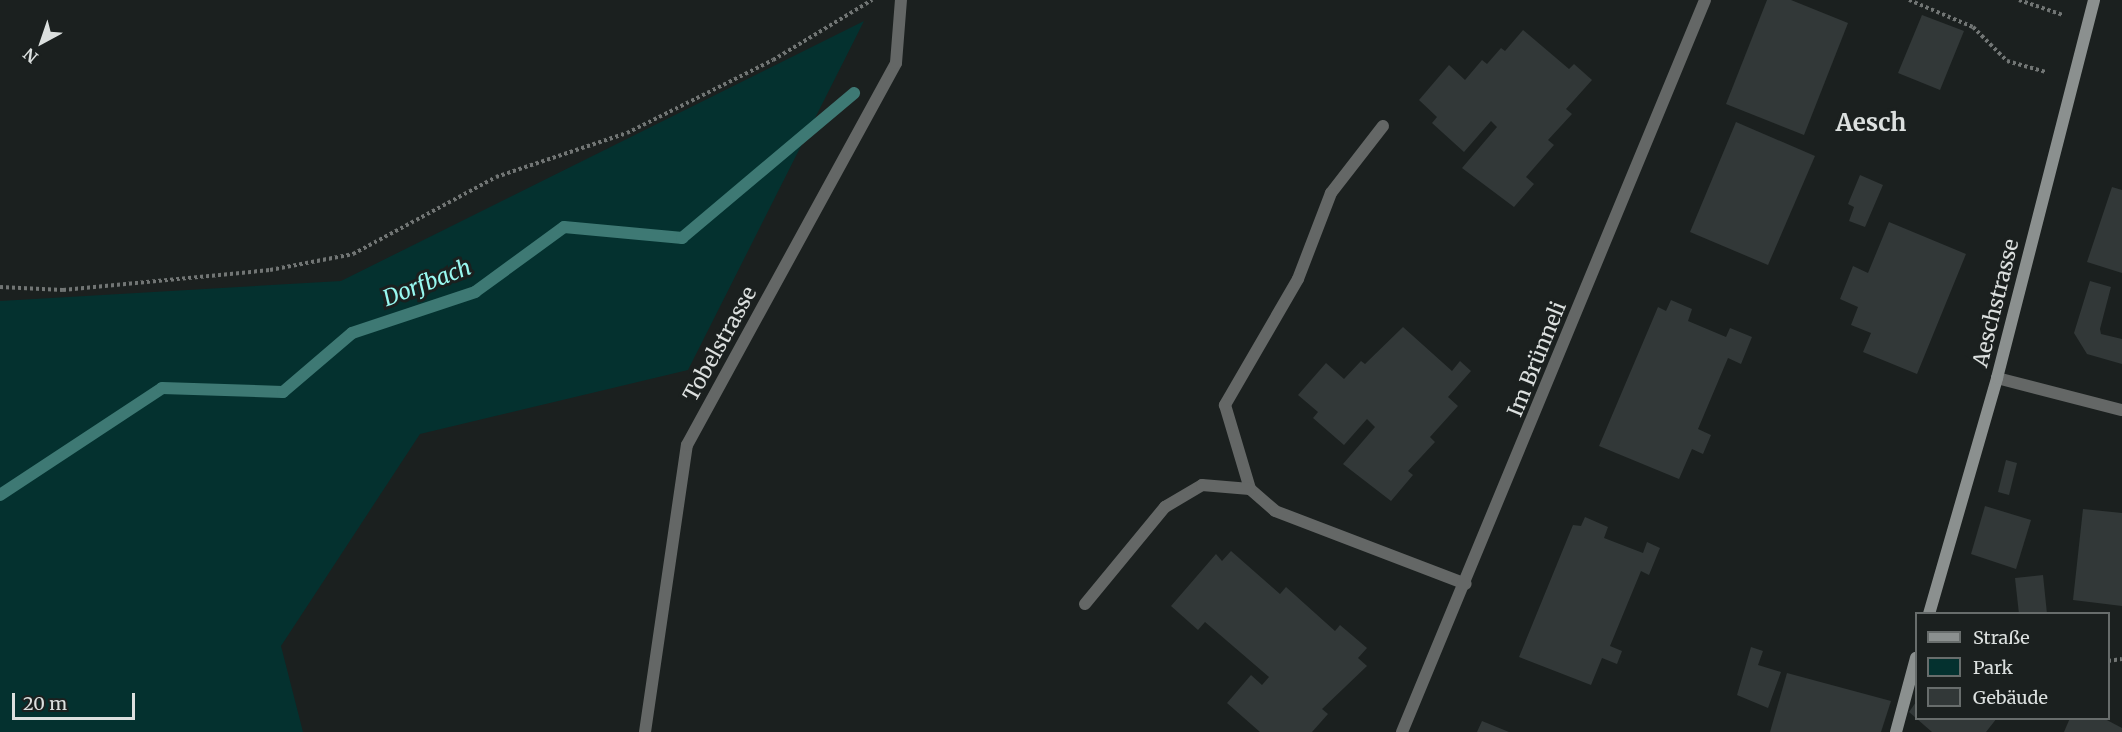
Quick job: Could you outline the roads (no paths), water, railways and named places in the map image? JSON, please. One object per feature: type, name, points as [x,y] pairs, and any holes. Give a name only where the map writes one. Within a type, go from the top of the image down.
[{"type":"main road","name":"Aeschstrasse","points":[[1930,612],[1997,378],[2094,0]]},
{"type":"main road","points":[[1896,732],[1915,665]]},
{"type":"street","name":"Tobelstrasse","points":[[645,732],[687,445],[896,63],[901,0]]},
{"type":"street","name":"Im Brünneli","points":[[1402,732],[1466,584],[1705,0]]},
{"type":"street","points":[[1383,126],[1331,193],[1298,279],[1225,405],[1250,489],[1275,511],[1466,584]]},
{"type":"street","points":[[1997,378],[2122,410]]},
{"type":"street","points":[[1085,604],[1165,507],[1202,485],[1250,489]]},
{"type":"waterway","name":"Dorfbach","points":[[0,495],[162,388],[283,392],[352,333],[475,292],[564,227],[682,238],[854,93]]},
{"type":"district","name":"Aesch","points":[[1871,123]]}]
